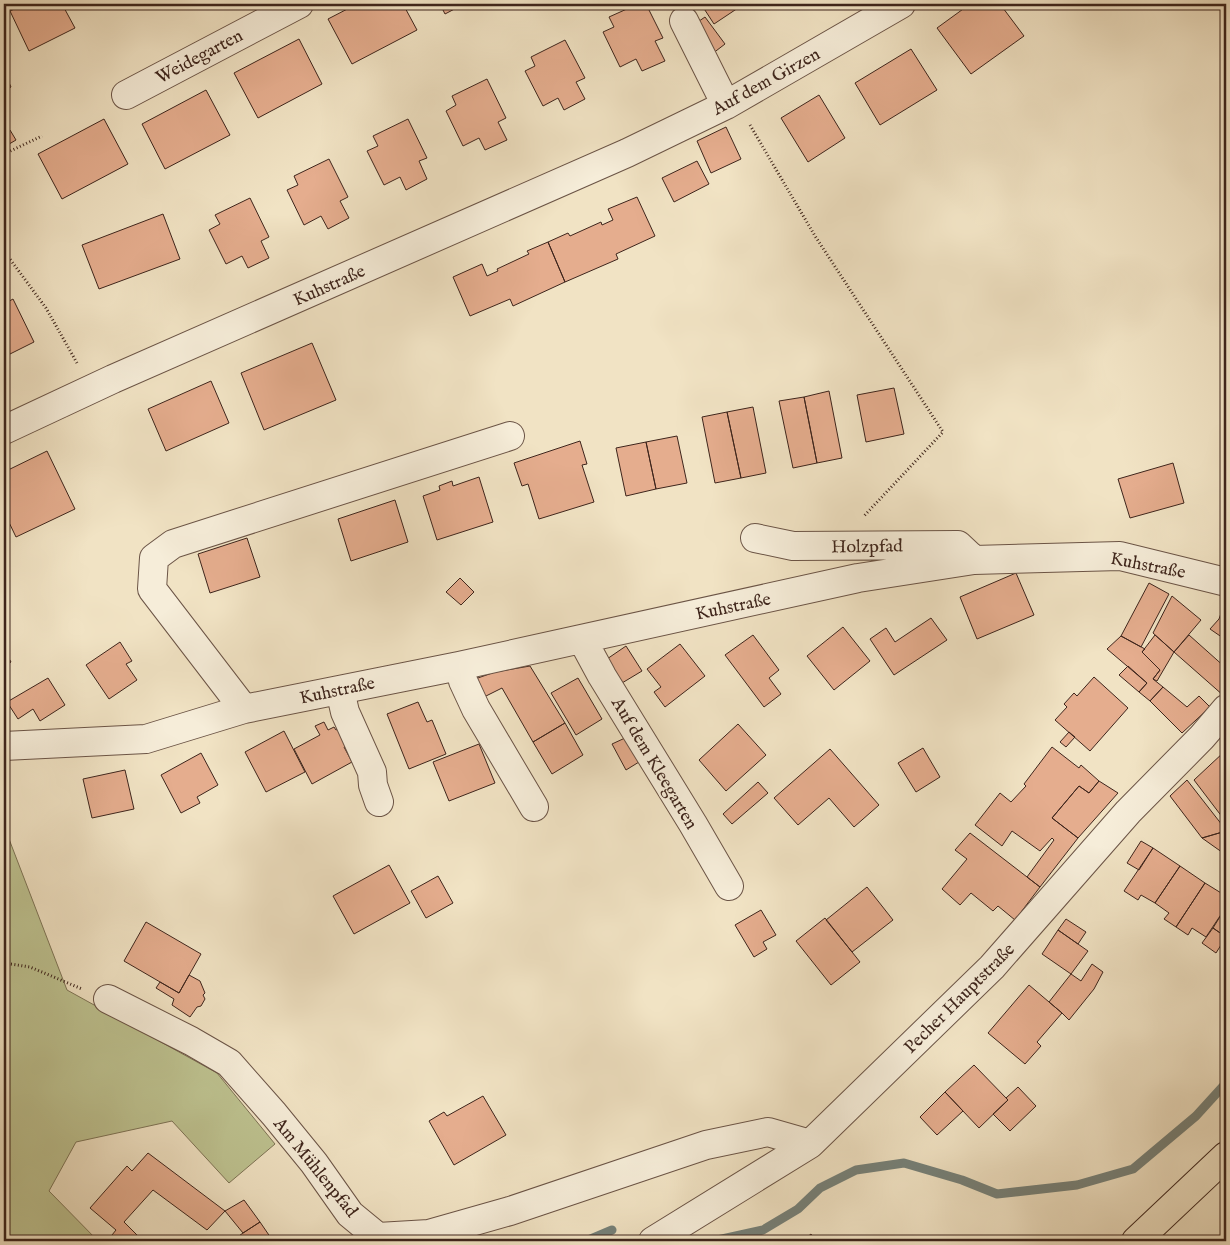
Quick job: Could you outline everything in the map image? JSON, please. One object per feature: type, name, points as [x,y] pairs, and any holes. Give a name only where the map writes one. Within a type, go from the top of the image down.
[{"type":"main road","points":[[1136,1241],[1226,1156]]},
{"type":"street","name":"Weidegarten","points":[[126,95],[299,4]]},
{"type":"street","name":"Auf dem Girzen","points":[[627,153],[731,102],[901,4]]},
{"type":"street","points":[[684,21],[731,102]]},
{"type":"street","name":"Kuhstraße","points":[[4,430],[92,388],[627,153]]},
{"type":"street","points":[[244,709],[152,589],[154,558],[173,544],[510,436]]},
{"type":"street","name":"Holzpfad","points":[[755,538],[793,546],[958,545],[974,560]]},
{"type":"street","name":"Kuhstraße","points":[[4,746],[146,739],[244,709],[459,666],[858,578],[974,560],[1120,556],[1226,582]]},
{"type":"street","name":"Auf dem Kleegarten","points":[[582,639],[602,676],[729,886]]},
{"type":"street","points":[[459,666],[463,681],[476,709],[534,807]]},
{"type":"street","points":[[340,690],[345,712],[372,772],[373,785],[379,802]]},
{"type":"street","name":"Pecher Hauptstraße","points":[[653,1241],[810,1144],[992,967],[1128,812],[1202,737],[1226,709]]},
{"type":"street","name":"Am Mühlenpfad","points":[[108,999],[191,1041],[229,1063],[314,1163],[350,1214],[378,1237],[429,1234],[519,1208],[706,1146],[768,1132],[810,1144]]},
{"type":"path","points":[[731,102],[815,236],[943,432],[836,546]]},
{"type":"path","points":[[4,154],[42,136]]},
{"type":"path","points":[[4,251],[46,308],[92,388]]},
{"type":"path","points":[[4,963],[30,967],[108,999]]},
{"type":"green space","points":[[4,826],[67,990],[217,1073],[275,1144],[229,1183],[172,1121],[76,1142],[49,1191],[98,1241],[4,1241]]},
{"type":"building","points":[[25,4],[62,4],[75,28],[29,51],[10,11]]},
{"type":"building","points":[[123,4],[136,4],[126,9]]},
{"type":"building","points":[[357,4],[403,4],[417,30],[352,64],[328,19]]},
{"type":"building","points":[[440,4],[464,4],[445,14]]},
{"type":"building","points":[[638,4],[646,4],[663,38],[655,41],[665,61],[642,71],[636,59],[620,67],[603,32],[614,27],[609,17]]},
{"type":"building","points":[[701,4],[744,4],[714,24]]},
{"type":"building","points":[[970,4],[1000,4],[1024,36],[971,74],[937,28]]},
{"type":"building","points":[[705,17],[725,44],[712,54],[692,26]]},
{"type":"building","points":[[299,39],[322,84],[258,118],[234,73]]},
{"type":"building","points":[[565,40],[585,78],[576,82],[585,99],[564,110],[558,98],[543,106],[525,71],[535,66],[531,57]]},
{"type":"building","points":[[911,49],[937,90],[880,125],[855,83]]},
{"type":"building","points":[[4,72],[11,87],[4,91]]},
{"type":"building","points":[[487,79],[506,118],[498,122],[507,140],[485,150],[479,138],[463,146],[446,111],[456,105],[452,96]]},
{"type":"building","points":[[206,90],[230,135],[165,169],[142,124]]},
{"type":"building","points":[[819,95],[845,138],[808,162],[781,118]]},
{"type":"building","points":[[104,119],[128,164],[62,199],[38,154]]},
{"type":"building","points":[[408,119],[427,158],[419,161],[427,179],[406,190],[400,177],[384,185],[367,151],[378,146],[373,136]]},
{"type":"building","points":[[726,127],[741,159],[711,173],[697,141]]},
{"type":"building","points":[[10,130],[16,140],[4,147],[4,134]]},
{"type":"building","points":[[329,159],[348,197],[340,201],[349,218],[328,229],[321,216],[304,225],[287,190],[298,185],[294,176]]},
{"type":"building","points":[[697,161],[709,184],[674,202],[662,178]]},
{"type":"building","points":[[637,197],[655,236],[616,254],[618,259],[565,282],[548,242],[568,233],[570,236],[601,222],[602,225],[613,220],[608,209]]},
{"type":"building","points":[[250,198],[269,237],[261,241],[269,258],[248,268],[242,256],[226,264],[209,230],[220,224],[215,215]]},
{"type":"building","points":[[163,214],[180,259],[99,289],[82,245]]},
{"type":"building","points":[[548,242],[565,282],[513,306],[510,299],[470,316],[453,277],[482,264],[487,276],[498,271],[497,269],[529,254],[527,251]]},
{"type":"building","points":[[13,299],[34,342],[4,357],[4,304]]},
{"type":"building","points":[[312,343],[336,400],[264,430],[241,373]]},
{"type":"building","points":[[211,381],[229,423],[166,451],[148,409]]},
{"type":"building","points":[[894,388],[904,434],[866,442],[857,395]]},
{"type":"building","points":[[829,391],[842,458],[817,463],[804,397]]},
{"type":"building","points":[[804,397],[817,463],[793,468],[779,401]]},
{"type":"building","points":[[753,407],[766,473],[741,478],[727,412]]},
{"type":"building","points":[[727,412],[741,478],[715,483],[702,417]]},
{"type":"building","points":[[677,436],[687,483],[656,489],[646,442]]},
{"type":"building","points":[[580,441],[587,464],[582,465],[594,502],[539,519],[528,484],[522,486],[514,463]]},
{"type":"building","points":[[646,442],[656,489],[626,496],[616,448]]},
{"type":"building","points":[[47,451],[75,509],[16,537],[4,512],[4,472]]},
{"type":"building","points":[[1173,463],[1184,503],[1130,518],[1118,479]]},
{"type":"building","points":[[479,477],[493,522],[437,540],[423,496],[440,490],[439,486],[452,481],[453,486]]},
{"type":"building","points":[[395,500],[408,542],[351,561],[338,519]]},
{"type":"building","points":[[247,538],[260,577],[210,593],[198,554]]},
{"type":"building","points":[[1016,573],[1034,615],[977,639],[960,597]]},
{"type":"building","points":[[460,578],[474,592],[461,605],[446,592]]},
{"type":"building","points":[[1149,583],[1169,594],[1141,647],[1121,636]]},
{"type":"building","points":[[1172,596],[1201,620],[1174,652],[1153,633]]},
{"type":"building","points":[[1226,599],[1226,640],[1210,629],[1219,619]]},
{"type":"building","points":[[931,618],[947,640],[894,675],[870,639],[886,628],[895,642]]},
{"type":"building","points":[[843,627],[870,661],[834,690],[807,656]]},
{"type":"building","points":[[753,635],[779,670],[769,678],[781,694],[764,707],[725,655]]},
{"type":"building","points":[[1155,635],[1174,652],[1157,681],[1153,679],[1160,670],[1142,652]]},
{"type":"building","points":[[1189,635],[1226,668],[1226,693],[1224,696],[1174,652]]},
{"type":"building","points":[[1121,636],[1145,649],[1142,652],[1160,670],[1153,679],[1163,687],[1150,701],[1139,692],[1147,683],[1107,649]]},
{"type":"building","points":[[120,642],[132,661],[126,664],[137,680],[109,699],[86,665]]},
{"type":"building","points":[[680,644],[705,676],[665,707],[654,692],[661,687],[647,669]]},
{"type":"building","points":[[626,646],[642,671],[622,683],[607,659]]},
{"type":"building","points":[[4,650],[11,662],[4,667]]},
{"type":"building","points":[[530,666],[565,723],[533,742],[502,688],[484,697],[475,679],[495,672]]},
{"type":"building","points":[[1128,666],[1147,683],[1139,692],[1119,675]]},
{"type":"building","points":[[1094,677],[1128,708],[1090,751],[1055,720],[1067,707],[1064,704],[1074,693],[1077,696]]},
{"type":"building","points":[[48,678],[65,705],[40,721],[33,709],[18,719],[7,702]]},
{"type":"building","points":[[578,678],[602,719],[576,735],[551,693]]},
{"type":"building","points":[[1163,687],[1187,707],[1199,696],[1210,707],[1182,733],[1150,701]]},
{"type":"building","points":[[418,702],[427,722],[432,720],[446,754],[409,769],[387,714]]},
{"type":"building","points":[[324,722],[328,730],[334,727],[336,730],[340,728],[349,744],[344,747],[352,762],[312,784],[294,749],[320,735],[315,726]]},
{"type":"building","points":[[565,723],[583,755],[552,774],[533,742]]},
{"type":"building","points":[[738,724],[766,755],[726,791],[699,760]]},
{"type":"building","points":[[284,731],[305,772],[266,792],[245,752]]},
{"type":"building","points":[[1069,732],[1075,737],[1066,747],[1060,742]]},
{"type":"building","points":[[625,738],[639,762],[626,770],[612,744]]},
{"type":"building","points":[[479,744],[495,783],[449,801],[433,762]]},
{"type":"building","points":[[1052,747],[1079,768],[1081,765],[1099,781],[1089,793],[1079,786],[1052,818],[1078,838],[1040,887],[1027,877],[1054,840],[1052,838],[1040,851],[1012,831],[1002,846],[975,825],[1000,793],[1011,802],[1026,786],[1024,784]]},
{"type":"building","points":[[923,748],[940,777],[916,792],[898,763]]},
{"type":"building","points":[[830,749],[879,805],[854,827],[829,798],[798,825],[774,798]]},
{"type":"building","points":[[1224,752],[1226,754],[1226,822],[1194,780]]},
{"type":"building","points":[[201,753],[218,785],[197,797],[200,803],[181,813],[161,775]]},
{"type":"building","points":[[125,770],[134,809],[92,818],[83,779]]},
{"type":"building","points":[[1187,780],[1226,831],[1202,838],[1170,796]]},
{"type":"building","points":[[1099,781],[1118,793],[1078,838],[1052,818],[1079,786],[1089,793]]},
{"type":"building","points":[[758,782],[768,793],[732,824],[723,814]]},
{"type":"building","points":[[1226,831],[1226,855],[1202,838]]},
{"type":"building","points":[[970,833],[1040,887],[1015,920],[998,906],[993,911],[971,893],[960,905],[942,889],[967,859],[955,850]]},
{"type":"building","points":[[1141,841],[1153,848],[1139,870],[1127,863]]},
{"type":"building","points":[[1153,848],[1180,866],[1155,903],[1141,895],[1138,900],[1124,891]]},
{"type":"building","points":[[389,865],[410,903],[354,934],[333,896]]},
{"type":"building","points":[[1180,866],[1205,883],[1176,927],[1164,919],[1169,913],[1155,903]]},
{"type":"building","points":[[438,876],[453,903],[426,918],[411,891]]},
{"type":"building","points":[[1205,883],[1226,896],[1226,907],[1206,937],[1192,928],[1188,935],[1176,927]]},
{"type":"building","points":[[867,887],[893,920],[852,952],[826,920]]},
{"type":"building","points":[[1226,907],[1226,937],[1213,928]]},
{"type":"building","points":[[761,910],[776,935],[763,942],[767,949],[754,957],[735,925]]},
{"type":"building","points":[[825,918],[860,962],[831,985],[796,941]]},
{"type":"building","points":[[1066,919],[1086,932],[1078,944],[1058,930]]},
{"type":"building","points":[[146,922],[201,954],[179,993],[124,961]]},
{"type":"building","points":[[1213,928],[1226,937],[1216,953],[1202,943]]},
{"type":"building","points":[[1058,930],[1088,951],[1071,974],[1042,954]]},
{"type":"building","points":[[1092,964],[1103,972],[1094,989],[1069,1020],[1049,1002],[1071,974],[1081,981]]},
{"type":"building","points":[[189,975],[200,981],[205,993],[203,995],[205,999],[201,1006],[197,1007],[190,1017],[172,1005],[174,999],[156,988],[160,982],[179,993]]},
{"type":"building","points":[[1029,985],[1062,1013],[1037,1042],[1041,1046],[1025,1064],[988,1033]]},
{"type":"building","points":[[974,1065],[1008,1100],[979,1128],[945,1092]]},
{"type":"building","points":[[1018,1087],[1036,1106],[1010,1131],[993,1114]]},
{"type":"building","points":[[945,1092],[963,1111],[937,1135],[920,1117]]},
{"type":"building","points":[[483,1096],[506,1135],[454,1165],[429,1121],[444,1112],[447,1116]]},
{"type":"building","points":[[148,1153],[225,1211],[207,1230],[153,1190],[124,1222],[143,1241],[118,1241],[112,1235],[116,1230],[90,1208],[127,1166],[132,1171]]},
{"type":"building","points":[[244,1200],[260,1222],[243,1233],[225,1211]]},
{"type":"building","points":[[260,1222],[273,1241],[232,1241],[243,1233]]},
{"type":"building","points":[[811,1234],[816,1241],[802,1241]]},
{"type":"waterway","points":[[713,1241],[763,1230],[798,1209],[820,1188],[856,1170],[904,1163],[962,1180],[997,1194],[1077,1185],[1133,1169],[1196,1116],[1226,1083]]},
{"type":"waterway","points":[[586,1241],[612,1230]]}]
